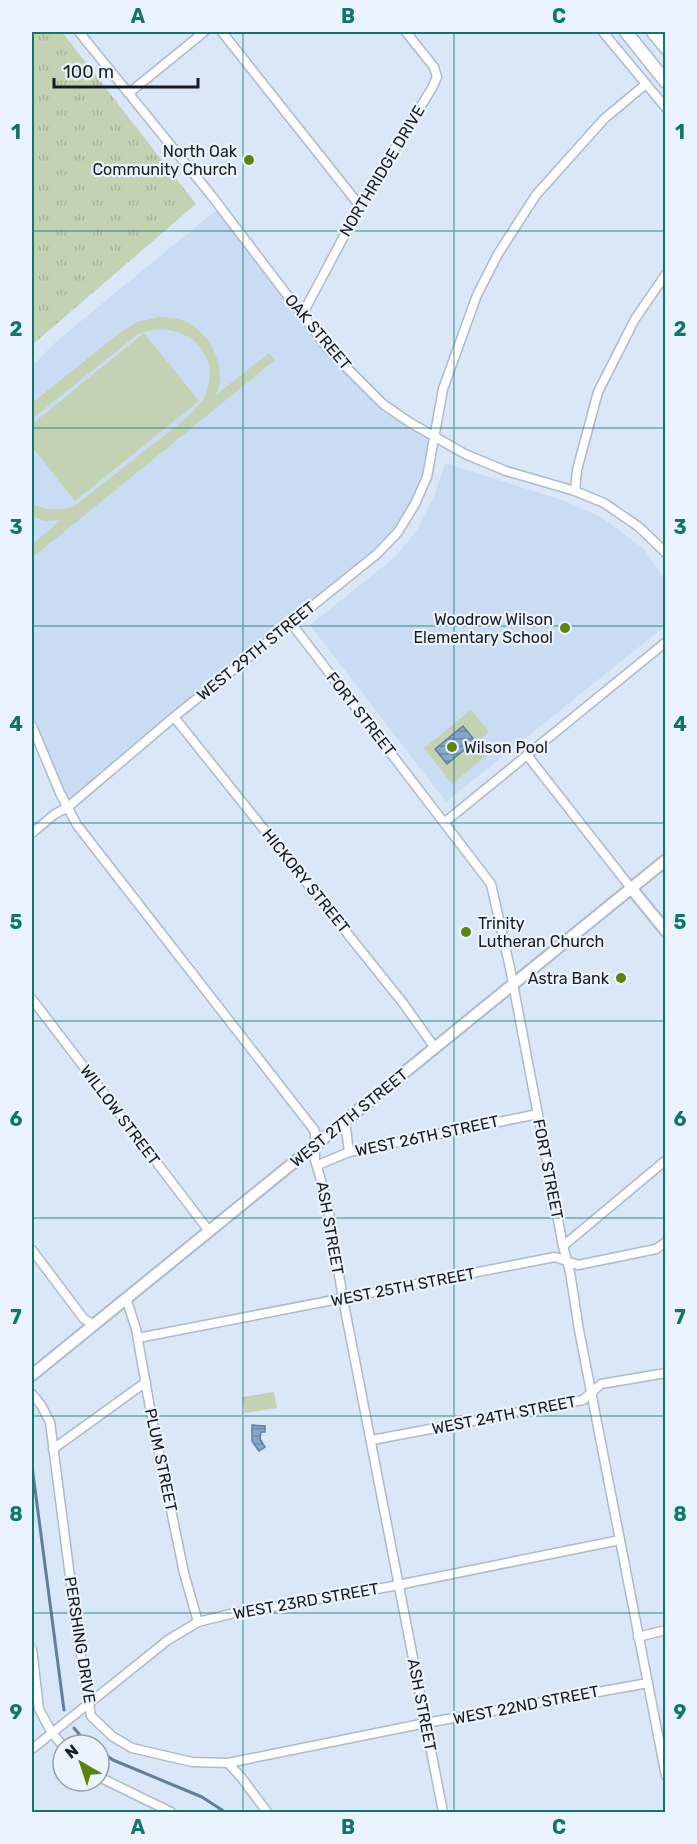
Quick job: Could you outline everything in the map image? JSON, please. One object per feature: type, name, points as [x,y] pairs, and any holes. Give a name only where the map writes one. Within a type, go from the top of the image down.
[{"type":"main road","points":[[626,32],[665,81]]},
{"type":"main road","points":[[653,32],[666,48]]},
{"type":"main road","name":"WEST 27TH STREET","points":[[32,1375],[666,860]]},
{"type":"main road","points":[[631,888],[666,931]]},
{"type":"street","name":"OAK STREET","points":[[79,32],[211,195],[329,350],[383,404],[465,454],[506,471],[575,491],[607,505],[639,527],[666,552]]},
{"type":"street","points":[[129,93],[204,32]]},
{"type":"street","points":[[222,32],[360,206]]},
{"type":"street","name":"NORTHRIDGE DRIVE","points":[[302,315],[360,206],[432,88],[436,77],[434,67],[406,32]]},
{"type":"street","points":[[603,32],[666,108]]},
{"type":"street","name":"WEST 29TH STREET","points":[[32,833],[55,814],[68,807],[174,717],[377,554],[398,532],[415,504],[427,477],[443,389],[477,295],[498,254],[536,195],[604,119],[646,84]]},
{"type":"street","points":[[575,491],[577,470],[598,392],[635,320],[666,274]]},
{"type":"street","name":"FORT STREET","points":[[291,623],[491,884],[510,968],[666,1776]]},
{"type":"street","points":[[445,822],[666,642]]},
{"type":"street","name":"HICKORY STREET","points":[[174,717],[403,1003],[435,1048]]},
{"type":"street","name":"ASH STREET","points":[[32,726],[60,793],[81,829],[315,1131],[315,1160],[327,1201],[443,1812]]},
{"type":"street","points":[[527,755],[631,888]]},
{"type":"street","name":"WILLOW STREET","points":[[32,999],[209,1231]]},
{"type":"street","name":"WEST 26TH STREET","points":[[318,1165],[349,1152],[538,1114]]},
{"type":"street","points":[[345,1121],[349,1152]]},
{"type":"street","points":[[563,1246],[666,1160]]},
{"type":"street","name":"WEST 25TH STREET","points":[[138,1338],[555,1257],[578,1265],[656,1249],[666,1242]]},
{"type":"street","points":[[32,1250],[84,1319],[93,1324]]},
{"type":"street","name":"PLUM STREET","points":[[126,1298],[138,1338],[184,1573],[198,1622]]},
{"type":"street","name":"WEST 24TH STREET","points":[[372,1440],[583,1400],[601,1384],[666,1373]]},
{"type":"street","points":[[53,1449],[146,1382]]},
{"type":"street","name":"PERSHING DRIVE","points":[[32,1394],[50,1422],[77,1631],[91,1716],[112,1736],[132,1748],[192,1762],[228,1763]]},
{"type":"street","name":"WEST 23RD STREET","points":[[52,1733],[168,1640],[198,1622],[230,1614],[400,1585],[620,1540]]},
{"type":"street","points":[[638,1636],[666,1630]]},
{"type":"street","points":[[32,1649],[39,1709],[52,1733]]},
{"type":"street","name":"WEST 22ND STREET","points":[[228,1763],[426,1723],[648,1683]]},
{"type":"street","name":"WEST 23RD STREET","points":[[32,1749],[51,1734]]},
{"type":"street","points":[[228,1763],[242,1777],[267,1812]]},
{"type":"street","points":[[111,1783],[171,1812]]},
{"type":"shaded area","points":[[220,207],[329,350],[367,387],[434,437],[427,477],[398,532],[68,807],[32,726],[32,366],[59,339]]},
{"type":"shaded area","points":[[445,463],[565,501],[601,517],[644,549],[665,580],[665,626],[446,802],[310,625],[395,557],[417,530],[434,496]]},
{"type":"green space","points":[[32,32],[62,32],[196,204],[32,345]]},
{"type":"green space","points":[[159,317],[187,322],[210,343],[220,371],[216,395],[269,353],[275,360],[32,558],[32,544],[61,520],[45,521],[32,516],[32,504],[52,510],[73,507],[189,416],[205,397],[210,378],[208,363],[203,351],[194,341],[182,334],[168,330],[153,330],[138,334],[32,419],[32,403],[118,334],[137,322]]},
{"type":"green space","points":[[144,333],[199,401],[75,501],[32,447],[32,424]]},
{"type":"green space","name":"Wilson Pool","points":[[471,710],[489,732],[476,743],[486,756],[452,784],[424,748]]},
{"type":"green space","points":[[274,1392],[277,1408],[245,1413],[242,1397]]},
{"type":"water","points":[[463,726],[475,741],[447,764],[435,749]]},
{"type":"water","points":[[252,1425],[265,1426],[265,1432],[261,1432],[260,1439],[265,1447],[259,1451],[252,1441]]},
{"type":"waterway","points":[[32,1466],[64,1710]]},
{"type":"waterway","points":[[74,1728],[78,1733]]},
{"type":"waterway","points":[[111,1759],[202,1797],[225,1812]]},
{"type":"place","name":"North Oak Community Church","points":[[249,160]]},
{"type":"place","name":"Woodrow Wilson Elementary School","points":[[565,628]]},
{"type":"place","name":"Wilson Pool","points":[[452,747]]},
{"type":"place","name":"Trinity Lutheran Church","points":[[466,932]]},
{"type":"place","name":"Astra Bank","points":[[621,978]]}]
